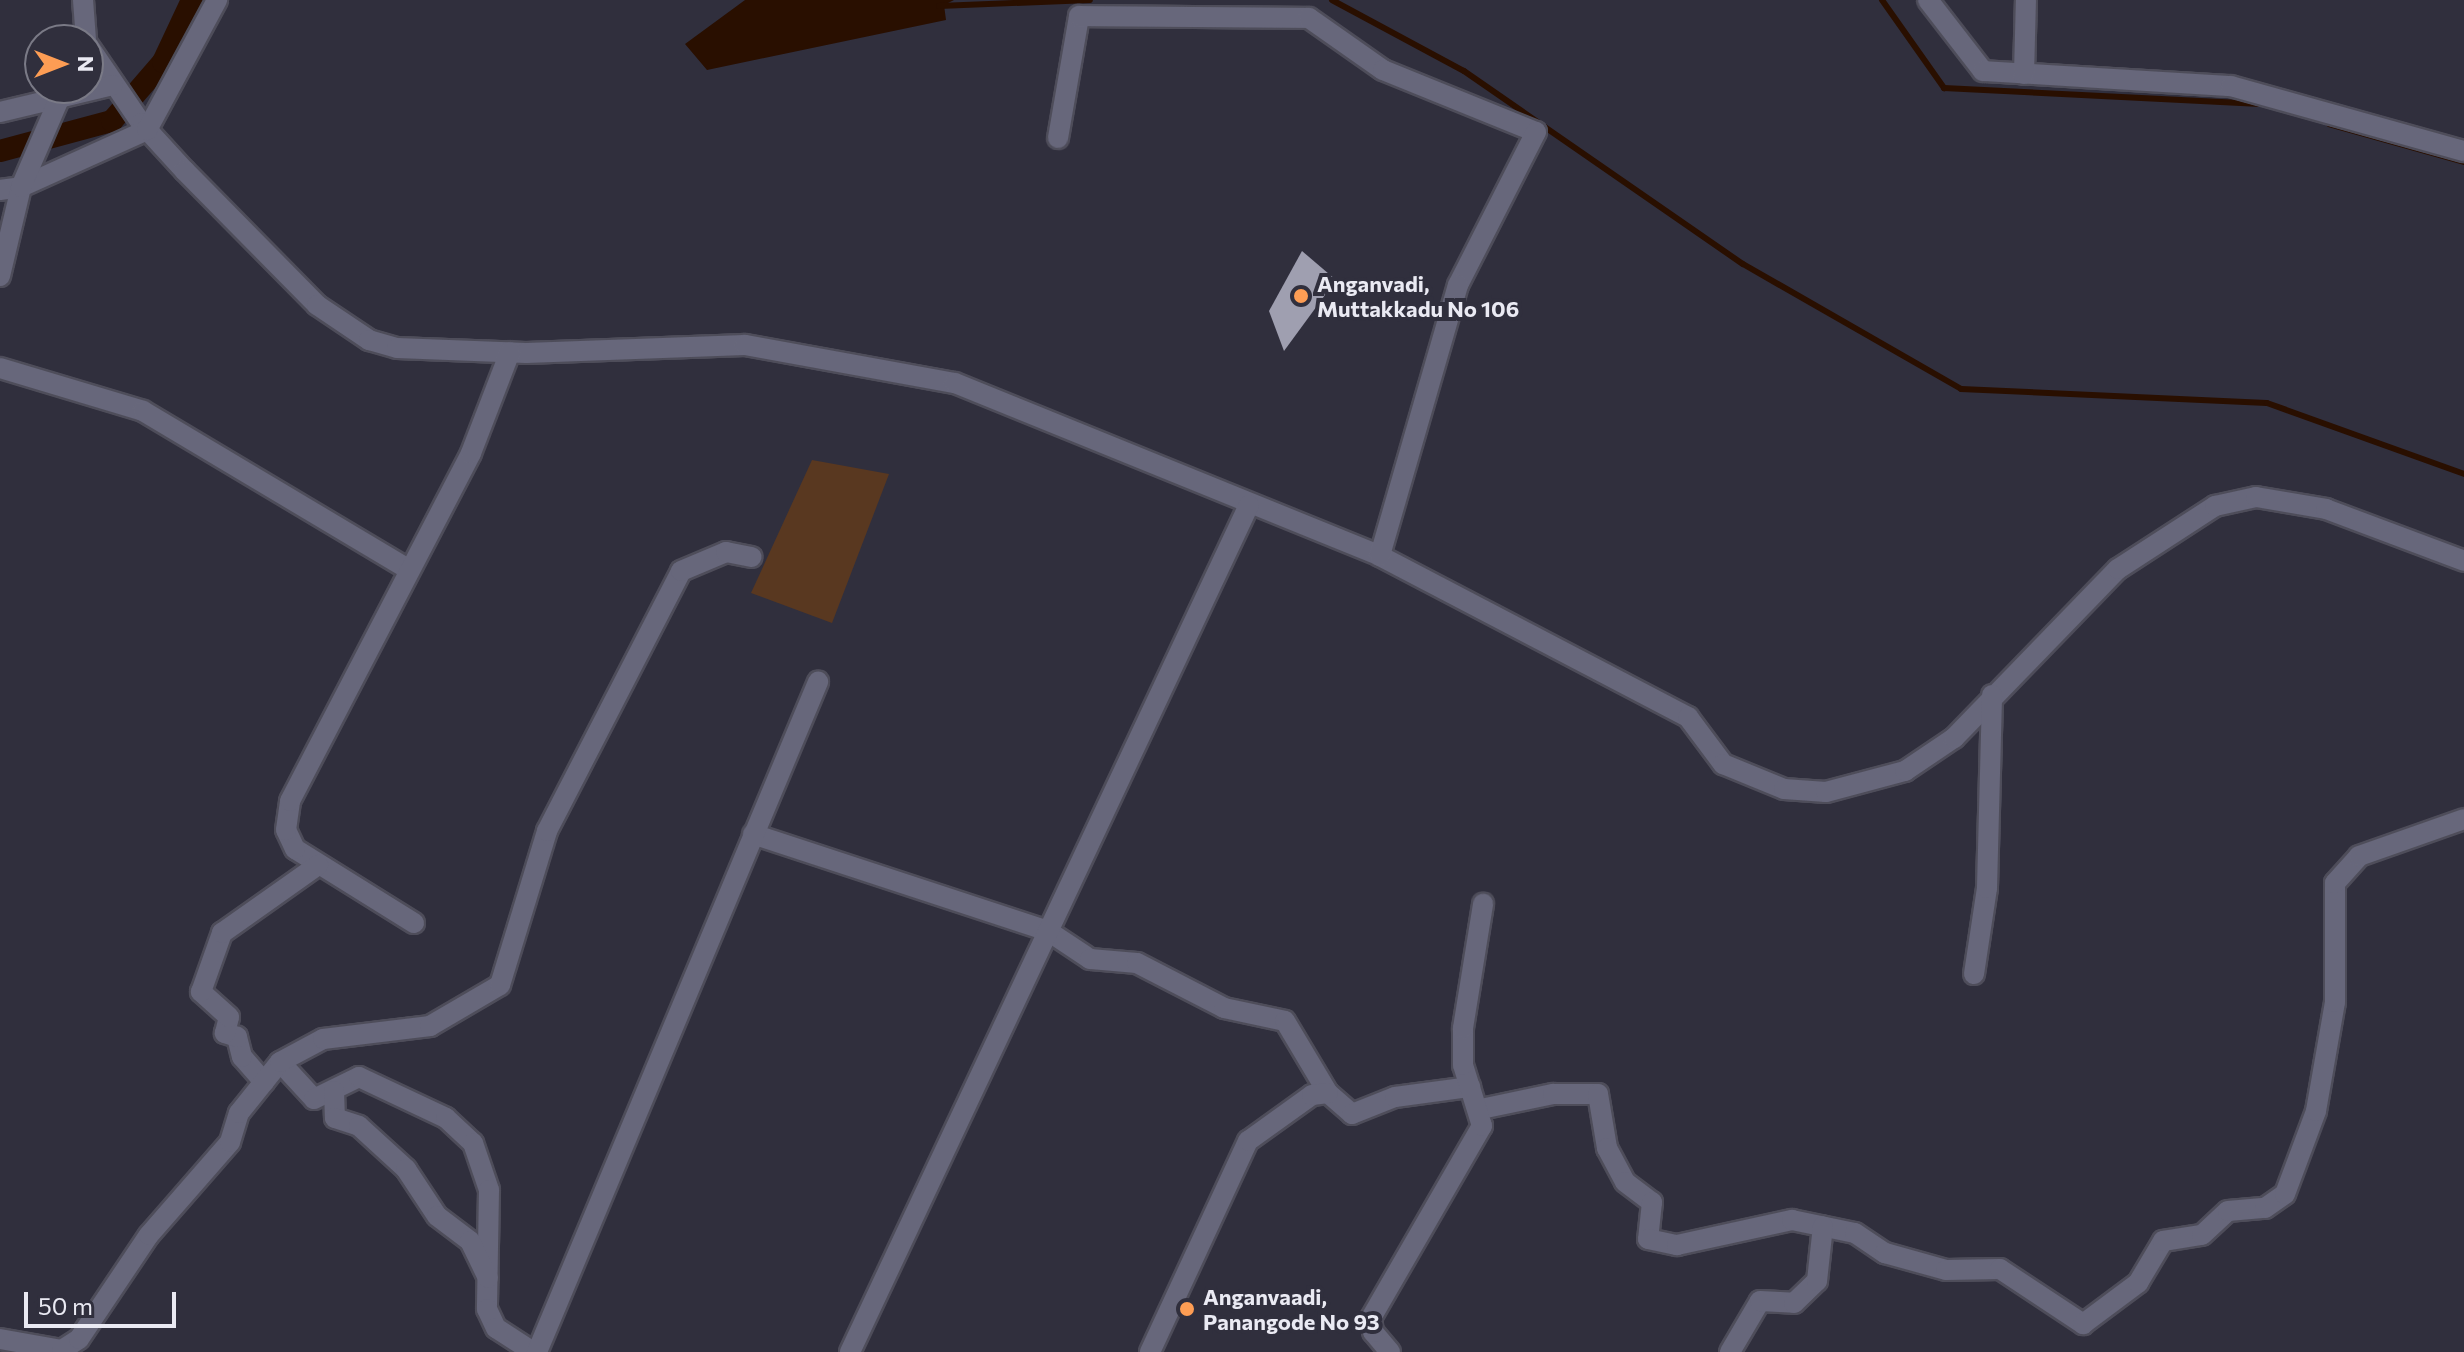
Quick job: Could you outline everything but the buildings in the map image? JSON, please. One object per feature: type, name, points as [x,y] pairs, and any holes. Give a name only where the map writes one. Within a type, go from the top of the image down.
[{"type":"street","points":[[83,0],[85,24]]},
{"type":"street","points":[[0,190],[21,187],[144,126],[217,0]]},
{"type":"street","points":[[1928,0],[1983,71],[2231,86],[2464,151]]},
{"type":"street","points":[[2024,74],[2026,0]]},
{"type":"street","points":[[1058,138],[1079,16],[1309,18],[1383,70],[1536,132],[1458,285],[1380,556]]},
{"type":"street","points":[[104,70],[144,126],[317,305],[369,340],[510,352],[745,345],[877,365],[1003,400],[1249,505],[1380,556],[1688,717],[1723,764],[1784,789],[1826,792],[1905,771],[1954,738],[1992,695],[2118,569],[2215,506],[2256,497],[2326,509],[2464,561]]},
{"type":"street","points":[[104,87],[113,85]]},
{"type":"street","points":[[0,112],[36,104]]},
{"type":"street","points":[[0,276],[21,187],[57,104]]},
{"type":"street","points":[[414,923],[295,849],[286,830],[290,801],[406,568],[471,453],[510,352]]},
{"type":"street","points":[[2,371],[143,411],[406,568]]},
{"type":"street","points":[[850,1352],[1249,505]]},
{"type":"street","points":[[0,1339],[61,1351],[79,1339],[149,1235],[196,1188],[280,1062],[323,1039],[430,1026],[500,985],[547,831],[681,571],[726,552],[752,557]]},
{"type":"street","points":[[280,1062],[314,1099],[359,1077],[382,1085],[446,1118],[473,1143],[489,1190],[487,1309],[496,1328],[535,1352],[818,682]]},
{"type":"street","points":[[1974,974],[1987,888],[1992,695]]},
{"type":"street","points":[[1481,1109],[1553,1094],[1598,1094],[1607,1148],[1625,1182],[1652,1202],[1648,1239],[1677,1245],[1792,1220],[1823,1226],[1946,1270],[2000,1269],[2083,1324],[2138,1283],[2163,1241],[2202,1235],[2228,1211],[2265,1208],[2285,1194],[2316,1111],[2335,1002],[2335,883],[2359,856],[2464,819]]},
{"type":"street","points":[[753,834],[1048,931],[1090,959],[1137,963],[1224,1008],[1285,1021],[1328,1093],[1352,1114],[1395,1097],[1470,1087]]},
{"type":"street","points":[[264,1082],[242,1057],[237,1037],[225,1033],[229,1017],[201,992],[222,933],[318,865]]},
{"type":"street","points":[[1390,1352],[1373,1332],[1371,1318],[1474,1148],[1481,1109],[1470,1087],[1463,1028],[1483,904]]},
{"type":"street","points":[[334,1091],[335,1118],[359,1126],[406,1169],[437,1216],[470,1241],[489,1280]]},
{"type":"street","points":[[1150,1352],[1248,1141],[1312,1095],[1328,1093]]},
{"type":"street","points":[[1730,1352],[1760,1301],[1794,1303],[1817,1281],[1823,1226]]},
{"type":"shaded area","points":[[745,0],[954,0],[944,5],[946,20],[707,70],[685,44]]},
{"type":"shaded area","points":[[812,460],[889,474],[832,623],[751,593]]},
{"type":"waterway","points":[[0,151],[112,121],[163,62],[192,0]]},
{"type":"waterway","points":[[939,6],[1090,0]]},
{"type":"waterway","points":[[1332,0],[1464,71],[1743,264],[1961,389],[2267,403],[2464,474]]},
{"type":"waterway","points":[[1882,0],[1944,88],[2261,104]]},
{"type":"waterway","points":[[2329,124],[2464,162]]},
{"type":"place","name":"Anganvadi, Muttakkadu No 106","points":[[1301,296]]},
{"type":"place","name":"Anganvaadi, Panangode No 93","points":[[1187,1309]]}]
